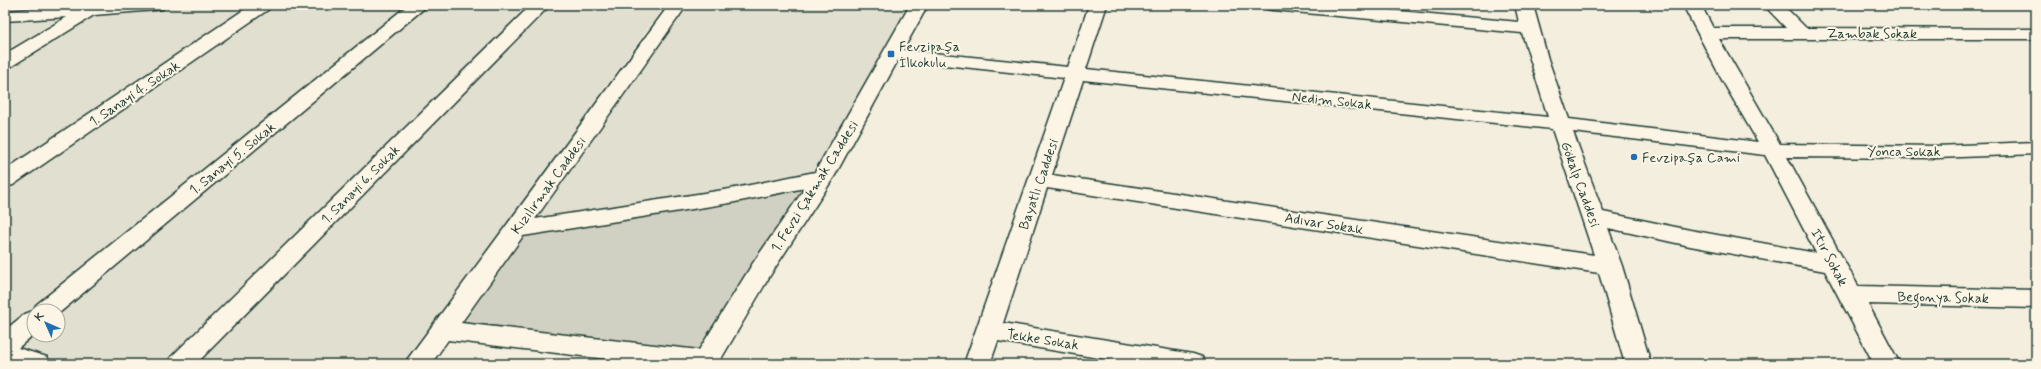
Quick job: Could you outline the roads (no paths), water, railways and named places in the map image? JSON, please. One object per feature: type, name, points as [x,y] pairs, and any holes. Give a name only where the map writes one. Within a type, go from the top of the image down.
[{"type":"street","points":[[5,16],[80,9],[156,5]]},
{"type":"street","name":"1. Sanayi 4. Sokak","points":[[5,180],[263,5]]},
{"type":"street","name":"1. Sanayi 5. Sokak","points":[[55,303],[419,5]]},
{"type":"street","name":"1. Sanayi 6. Sokak","points":[[180,364],[541,5]]},
{"type":"street","name":"Kızılırmak Caddesi","points":[[418,364],[678,5]]},
{"type":"street","name":"1. Fevzi Çakmak Caddesi","points":[[705,362],[762,269],[823,177],[919,5]]},
{"type":"street","name":"Bayatlı Caddesi","points":[[977,364],[1098,5]]},
{"type":"street","points":[[1273,5],[1530,28]]},
{"type":"street","name":"Gökalp Caddesi","points":[[1524,5],[1560,124],[1610,266],[1638,364]]},
{"type":"street","name":"Itır Sokak","points":[[1692,5],[1773,150],[1887,364]]},
{"type":"street","points":[[1773,5],[1801,33]]},
{"type":"street","points":[[5,62],[80,9]]},
{"type":"street","name":"Zambak Sokak","points":[[1708,33],[2036,34]]},
{"type":"street","name":"Nedim Sokak","points":[[891,54],[1560,124],[1773,150]]},
{"type":"street","name":"Yonca Sokak","points":[[1773,150],[1936,152],[2036,148]]},
{"type":"street","points":[[516,229],[730,196],[823,177]]},
{"type":"street","name":"Adıvar Sokak","points":[[1039,180],[1610,266]]},
{"type":"street","points":[[1594,217],[1690,238],[1834,264]]},
{"type":"street","name":"Begonya Sokak","points":[[1851,296],[2036,299]]},
{"type":"street","points":[[5,344],[26,327]]},
{"type":"street","points":[[442,330],[705,362]]},
{"type":"street","name":"Tekke Sokak","points":[[988,330],[1193,364]]},
{"type":"street","points":[[5,354],[38,364]]},
{"type":"place","name":"Fevzipaşa İlkokulu","points":[[891,54]]},
{"type":"place","name":"Fevzipaşa Cami","points":[[1634,157]]}]
